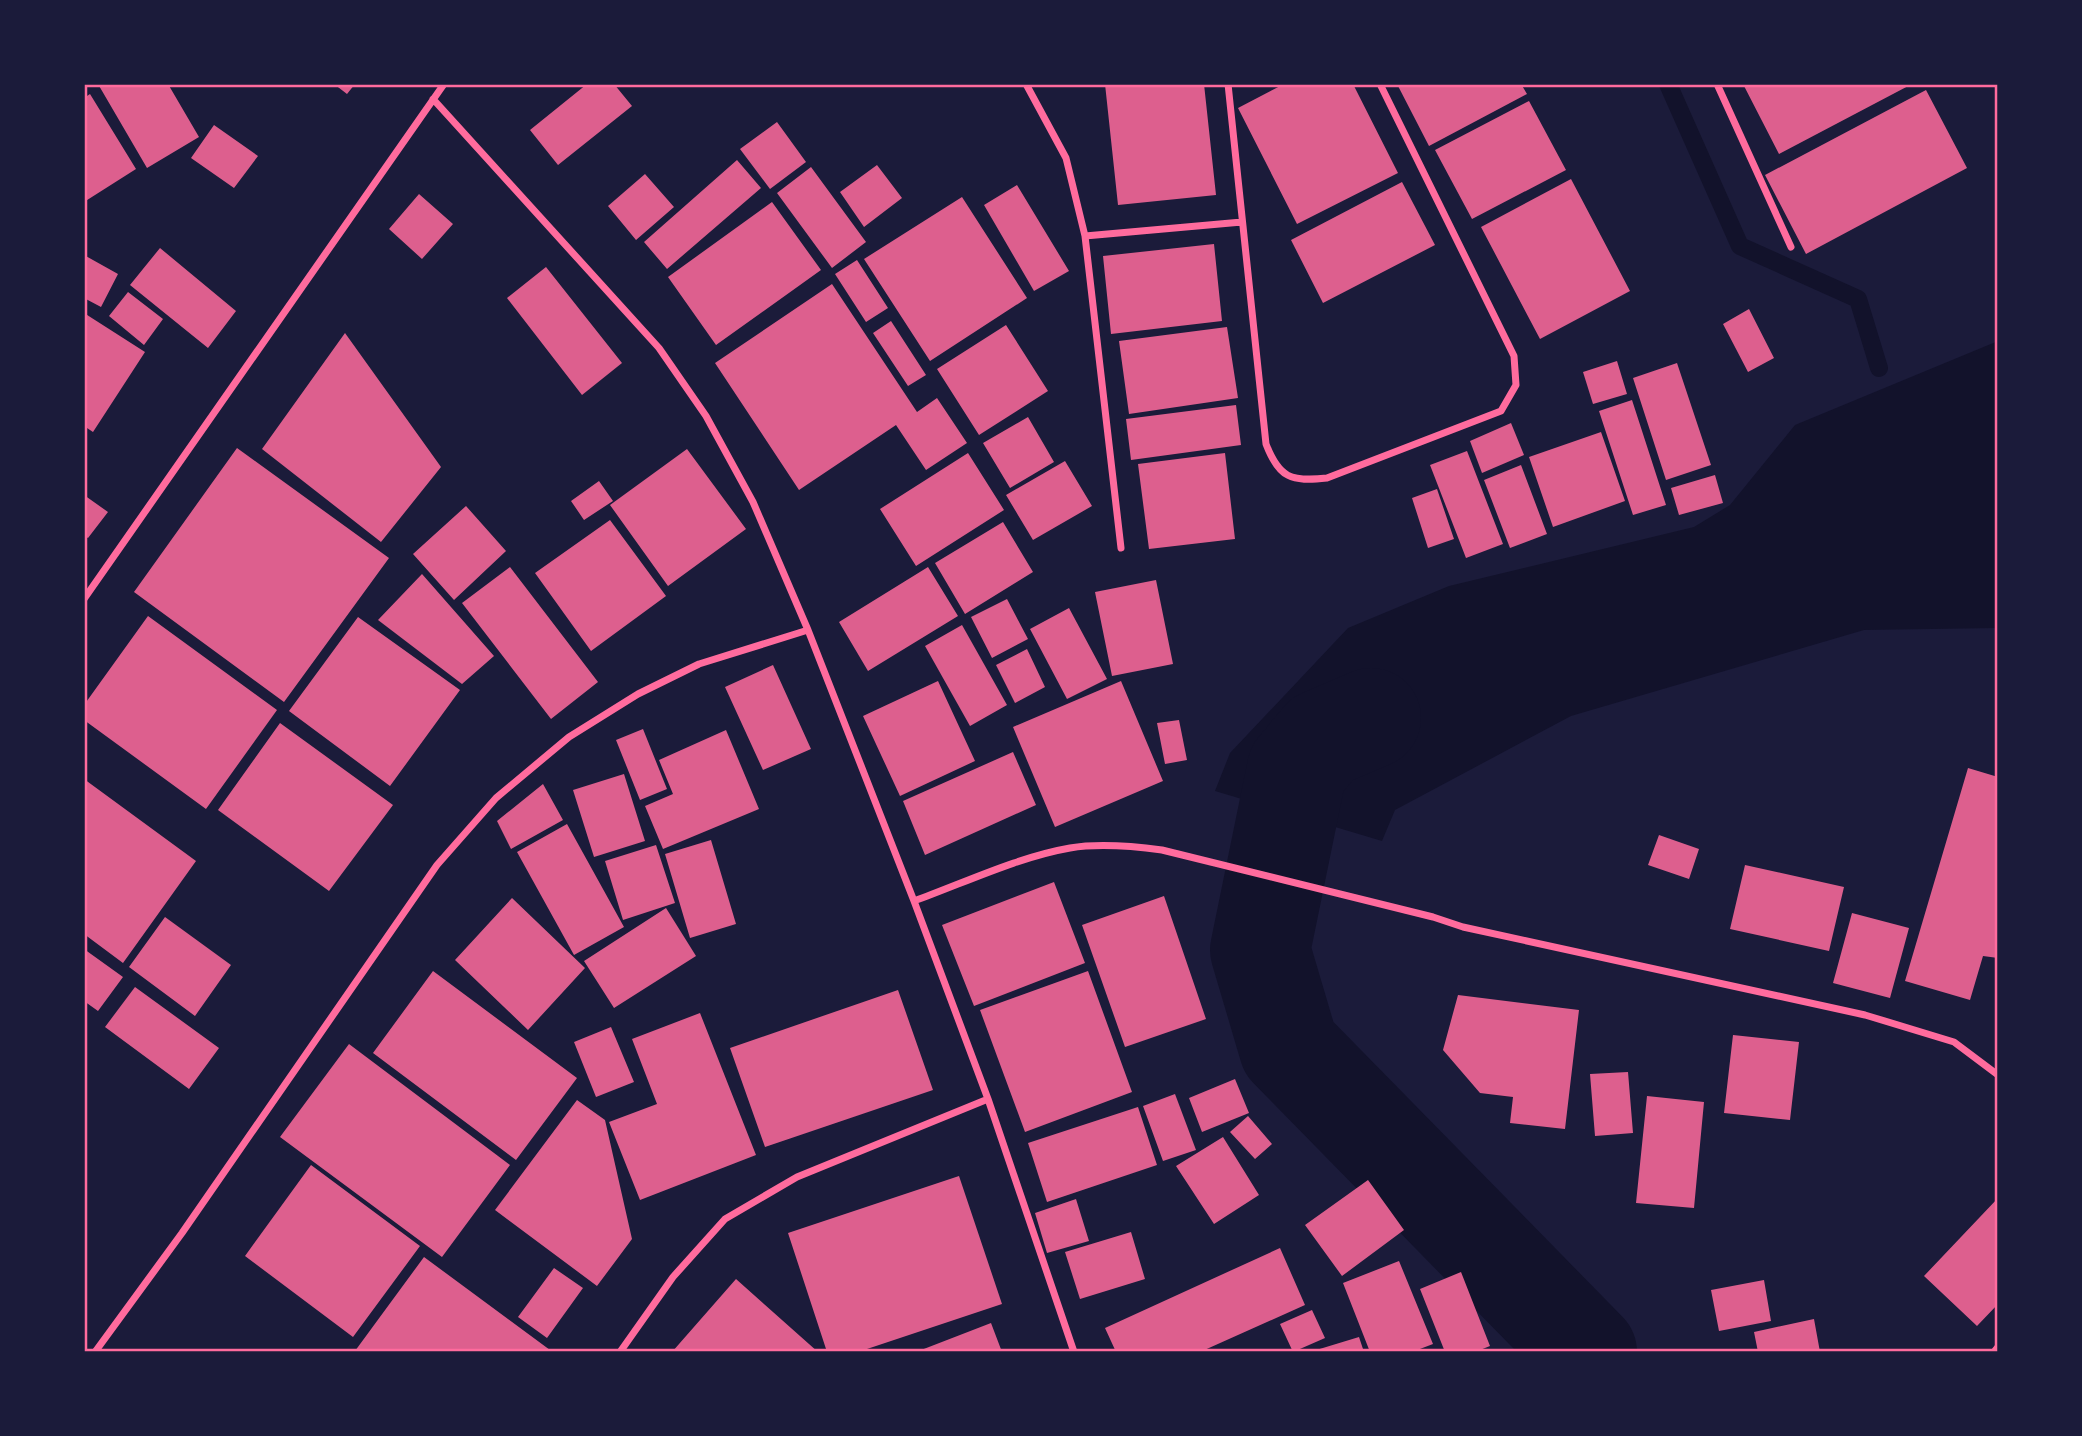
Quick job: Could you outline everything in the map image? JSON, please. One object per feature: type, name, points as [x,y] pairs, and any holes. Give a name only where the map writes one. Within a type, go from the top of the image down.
[{"type":"street","points":[[84,599],[444,84]]},
{"type":"street","points":[[1026,84],[1066,158],[1085,236],[1121,548]]},
{"type":"street","points":[[1228,84],[1266,444],[1274,463],[1289,478],[1307,480],[1327,478],[1501,411],[1516,385],[1514,356],[1380,84]]},
{"type":"street","points":[[1717,84],[1791,247]]},
{"type":"street","points":[[433,99],[659,348],[706,416],[753,502],[808,630],[914,901],[988,1099],[1074,1352]]},
{"type":"street","points":[[1085,236],[1242,222]]},
{"type":"street","points":[[95,1352],[182,1233],[437,865],[496,797],[569,737],[638,694],[699,664],[808,630]]},
{"type":"street","points":[[914,901],[1026,860],[1070,848],[1121,845],[1162,850],[1433,917],[1463,927],[1865,1015],[1954,1042],[1998,1075]]},
{"type":"street","points":[[620,1352],[673,1277],[725,1219],[797,1177],[988,1099]]},
{"type":"street","points":[[1994,1352],[1998,1348]]},
{"type":"shaded area","points":[[1998,341],[1998,628],[1864,630],[1571,716],[1395,810],[1382,841],[1215,791],[1230,753],[1348,628],[1449,586],[1694,527],[1730,505],[1795,425]]},
{"type":"building","points":[[98,84],[168,84],[199,137],[147,168]]},
{"type":"building","points":[[334,84],[355,84],[347,94]]},
{"type":"building","points":[[587,84],[614,84],[632,106],[558,165],[530,130]]},
{"type":"building","points":[[1105,84],[1204,84],[1216,195],[1118,205]]},
{"type":"building","points":[[1284,84],[1353,84],[1398,173],[1297,224],[1238,108]]},
{"type":"building","points":[[1397,84],[1521,84],[1527,94],[1429,146]]},
{"type":"building","points":[[1743,84],[1912,84],[1779,154]]},
{"type":"building","points":[[1926,90],[1967,168],[1806,254],[1765,175]]},
{"type":"building","points":[[90,94],[136,169],[84,202],[84,98]]},
{"type":"building","points":[[1529,101],[1566,170],[1472,219],[1435,150]]},
{"type":"building","points":[[777,122],[806,162],[770,189],[740,149]]},
{"type":"building","points":[[214,125],[258,156],[234,188],[191,158]]},
{"type":"building","points":[[737,160],[761,188],[667,269],[644,242]]},
{"type":"building","points":[[877,165],[902,198],[864,227],[840,192]]},
{"type":"building","points":[[811,167],[866,242],[832,268],[777,193]]},
{"type":"building","points":[[645,174],[674,207],[636,240],[608,206]]},
{"type":"building","points":[[1571,179],[1630,291],[1540,339],[1481,227]]},
{"type":"building","points":[[1402,182],[1435,245],[1323,303],[1291,240]]},
{"type":"building","points":[[1017,185],[1069,271],[1034,291],[984,205]]},
{"type":"building","points":[[419,194],[453,224],[422,259],[389,229]]},
{"type":"building","points":[[962,197],[1027,298],[930,361],[864,259]]},
{"type":"building","points":[[772,202],[821,270],[716,345],[668,277]]},
{"type":"building","points":[[1214,244],[1222,321],[1111,334],[1103,256]]},
{"type":"building","points":[[160,248],[236,311],[208,348],[130,285]]},
{"type":"building","points":[[84,255],[118,274],[101,307],[84,298]]},
{"type":"building","points":[[857,260],[888,308],[866,322],[835,274]]},
{"type":"building","points":[[546,267],[622,363],[582,395],[507,298]]},
{"type":"building","points":[[832,284],[917,412],[937,398],[967,443],[926,470],[896,425],[799,490],[715,363]]},
{"type":"building","points":[[128,292],[163,319],[144,345],[109,316]]},
{"type":"building","points":[[1749,309],[1774,358],[1748,372],[1723,324]]},
{"type":"building","points":[[84,313],[145,352],[93,432],[84,426]]},
{"type":"building","points":[[891,321],[926,375],[908,386],[873,333]]},
{"type":"building","points":[[1006,325],[1048,391],[979,435],[937,369]]},
{"type":"building","points":[[1227,327],[1238,398],[1129,414],[1119,341]]},
{"type":"building","points":[[345,333],[441,467],[381,542],[262,449]]},
{"type":"building","points":[[1617,361],[1627,394],[1593,404],[1583,372]]},
{"type":"building","points":[[1677,363],[1711,465],[1666,480],[1633,378]]},
{"type":"building","points":[[1632,400],[1666,505],[1633,515],[1599,411]]},
{"type":"building","points":[[1236,405],[1241,445],[1131,460],[1126,419]]},
{"type":"building","points":[[1028,417],[1054,462],[1010,488],[983,443]]},
{"type":"building","points":[[1511,423],[1524,455],[1482,473],[1470,441]]},
{"type":"building","points":[[1601,432],[1625,501],[1553,527],[1529,457]]},
{"type":"building","points":[[237,448],[389,558],[284,702],[134,592]]},
{"type":"building","points":[[687,449],[746,529],[668,586],[610,505]]},
{"type":"building","points":[[1467,451],[1503,544],[1466,558],[1430,465]]},
{"type":"building","points":[[968,453],[1004,510],[916,566],[880,509]]},
{"type":"building","points":[[1225,453],[1235,539],[1149,549],[1138,464]]},
{"type":"building","points":[[1065,461],[1092,506],[1033,540],[1006,495]]},
{"type":"building","points":[[1521,465],[1547,534],[1510,548],[1484,480]]},
{"type":"building","points":[[1715,475],[1723,503],[1679,515],[1671,488]]},
{"type":"building","points":[[599,481],[613,501],[584,520],[571,501]]},
{"type":"building","points":[[1437,489],[1454,539],[1428,548],[1412,498]]},
{"type":"building","points":[[84,495],[108,512],[88,538],[84,536]]},
{"type":"building","points":[[466,506],[506,551],[454,600],[413,554]]},
{"type":"building","points":[[610,520],[666,596],[591,651],[535,573]]},
{"type":"building","points":[[1003,522],[1033,572],[965,614],[935,563]]},
{"type":"building","points":[[510,567],[598,682],[551,719],[462,603]]},
{"type":"building","points":[[928,567],[958,616],[868,671],[839,622]]},
{"type":"building","points":[[422,574],[494,656],[462,684],[378,620]]},
{"type":"building","points":[[1156,580],[1173,664],[1112,676],[1095,592]]},
{"type":"building","points":[[1007,599],[1028,639],[992,658],[971,617]]},
{"type":"building","points":[[1069,608],[1107,679],[1067,699],[1030,629]]},
{"type":"building","points":[[148,616],[277,710],[206,809],[84,720],[84,705]]},
{"type":"building","points":[[358,617],[460,690],[390,786],[289,711]]},
{"type":"building","points":[[962,625],[1007,705],[970,726],[925,646]]},
{"type":"building","points":[[1027,649],[1045,687],[1015,703],[996,665]]},
{"type":"building","points":[[773,665],[811,749],[763,770],[725,687]]},
{"type":"building","points":[[938,681],[975,761],[900,796],[863,716]]},
{"type":"building","points":[[1121,681],[1163,781],[1055,827],[1013,727]]},
{"type":"building","points":[[1179,720],[1187,760],[1165,764],[1157,723]]},
{"type":"building","points":[[280,723],[393,805],[329,891],[218,810]]},
{"type":"building","points":[[643,729],[667,789],[640,800],[616,740]]},
{"type":"building","points":[[726,730],[759,809],[663,849],[645,806],[673,794],[659,760]]},
{"type":"building","points":[[1013,752],[1036,805],[925,855],[903,801]]},
{"type":"building","points":[[1968,768],[1998,777],[1998,958],[1983,956],[1970,1000],[1905,981]]},
{"type":"building","points":[[624,774],[645,841],[594,857],[573,790]]},
{"type":"building","points":[[84,779],[196,861],[123,963],[84,934]]},
{"type":"building","points":[[543,784],[563,820],[511,849],[497,821]]},
{"type":"building","points":[[567,824],[624,927],[574,955],[517,852]]},
{"type":"building","points":[[1659,835],[1699,849],[1689,879],[1648,865]]},
{"type":"building","points":[[711,840],[736,924],[690,938],[665,854]]},
{"type":"building","points":[[656,845],[675,903],[623,920],[605,861]]},
{"type":"building","points":[[1745,865],[1844,887],[1829,951],[1730,929]]},
{"type":"building","points":[[1054,882],[1085,963],[974,1006],[942,925]]},
{"type":"building","points":[[1164,896],[1206,1019],[1125,1047],[1082,925]]},
{"type":"building","points":[[512,898],[585,968],[528,1030],[455,960]]},
{"type":"building","points":[[666,908],[696,956],[614,1008],[584,961]]},
{"type":"building","points":[[1852,913],[1909,928],[1890,998],[1833,983]]},
{"type":"building","points":[[165,917],[231,965],[195,1016],[129,967]]},
{"type":"building","points":[[84,949],[123,977],[98,1011],[84,1001]]},
{"type":"building","points":[[433,971],[577,1078],[516,1160],[373,1053]]},
{"type":"building","points":[[1088,971],[1132,1092],[1025,1132],[980,1010]]},
{"type":"building","points":[[135,987],[219,1048],[189,1089],[105,1027]]},
{"type":"building","points":[[898,990],[933,1090],[765,1147],[730,1048]]},
{"type":"building","points":[[1458,995],[1579,1010],[1565,1129],[1510,1123],[1513,1097],[1480,1093],[1443,1050]]},
{"type":"building","points":[[700,1013],[756,1155],[640,1200],[609,1122],[657,1104],[632,1039]]},
{"type":"building","points":[[611,1027],[634,1082],[596,1097],[574,1042]]},
{"type":"building","points":[[1733,1035],[1799,1042],[1790,1120],[1724,1113]]},
{"type":"building","points":[[349,1044],[510,1165],[442,1257],[280,1137]]},
{"type":"building","points":[[1628,1072],[1633,1133],[1595,1136],[1590,1074]]},
{"type":"building","points":[[1235,1079],[1249,1113],[1202,1132],[1189,1098]]},
{"type":"building","points":[[1175,1094],[1196,1150],[1163,1161],[1143,1106]]},
{"type":"building","points":[[1647,1096],[1704,1102],[1694,1208],[1636,1203]]},
{"type":"building","points":[[577,1100],[605,1120],[632,1239],[597,1286],[495,1210]]},
{"type":"building","points":[[1138,1107],[1157,1165],[1047,1202],[1028,1143]]},
{"type":"building","points":[[1248,1116],[1272,1144],[1255,1159],[1230,1132]]},
{"type":"building","points":[[1223,1137],[1259,1195],[1214,1224],[1176,1166]]},
{"type":"building","points":[[311,1165],[420,1246],[353,1337],[245,1256]]},
{"type":"building","points":[[959,1176],[1002,1304],[858,1352],[827,1352],[788,1233]]},
{"type":"building","points":[[1368,1180],[1404,1230],[1342,1276],[1305,1225]]},
{"type":"building","points":[[1998,1198],[1998,1304],[1977,1326],[1924,1276]]},
{"type":"building","points":[[1076,1199],[1089,1241],[1047,1253],[1035,1213]]},
{"type":"building","points":[[1131,1232],[1145,1279],[1080,1299],[1065,1252]]},
{"type":"building","points":[[1280,1248],[1305,1305],[1200,1352],[1116,1352],[1105,1328]]},
{"type":"building","points":[[424,1257],[550,1350],[355,1351]]},
{"type":"building","points":[[1399,1261],[1433,1344],[1412,1352],[1370,1352],[1343,1283]]},
{"type":"building","points":[[554,1268],[583,1288],[547,1338],[518,1317]]},
{"type":"building","points":[[1461,1272],[1490,1346],[1475,1352],[1445,1352],[1420,1289]]},
{"type":"building","points":[[736,1279],[818,1352],[672,1352]]},
{"type":"building","points":[[1764,1280],[1771,1321],[1719,1331],[1711,1290]]},
{"type":"building","points":[[1312,1310],[1325,1338],[1293,1352],[1280,1324]]},
{"type":"building","points":[[1814,1319],[1820,1352],[1758,1352],[1754,1332]]},
{"type":"building","points":[[991,1323],[1002,1352],[916,1352]]},
{"type":"building","points":[[1359,1337],[1364,1352],[1313,1352],[1313,1351]]},
{"type":"waterway","points":[[1668,84],[1740,246],[1858,299],[1879,368]]},
{"type":"waterway","points":[[1371,718],[1322,739],[1297,769],[1260,950],[1289,1048],[1587,1352]]}]
